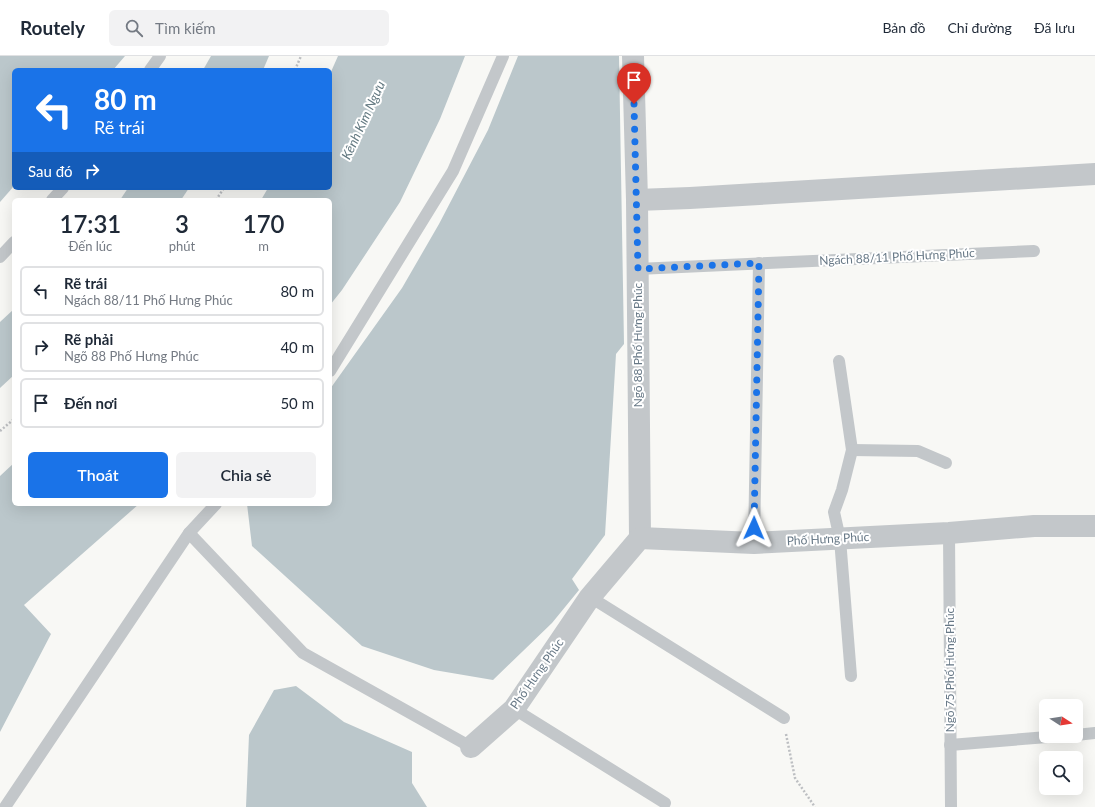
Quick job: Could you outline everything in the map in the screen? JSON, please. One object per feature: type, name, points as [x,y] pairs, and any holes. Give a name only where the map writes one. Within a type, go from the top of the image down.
[{"type":"street","name":"Ngõ 88 Phố Hưng Phúc","points":[[633,56],[637,200],[640,538]]},
{"type":"street","points":[[637,200],[698,198],[1095,174]]},
{"type":"street","name":"Phố Hưng Phúc","points":[[471,747],[514,709],[590,597],[640,538],[754,543],[950,533],[1034,526],[1095,526]]},
{"type":"lane","points":[[151,68],[160,56]]},
{"type":"lane","points":[[332,368],[453,171],[503,56]]},
{"type":"lane","points":[[54,198],[61,190]]},
{"type":"lane","points":[[0,257],[12,244]]},
{"type":"lane","name":"Ngách 88/11 Phố Hưng Phúc","points":[[638,269],[1034,251]]},
{"type":"lane","points":[[754,543],[759,263]]},
{"type":"lane","points":[[839,361],[852,450],[842,490],[834,512],[840,539],[851,676]]},
{"type":"lane","points":[[852,450],[918,451],[946,462]]},
{"type":"lane","points":[[4,807],[189,533],[214,506]]},
{"type":"lane","points":[[189,533],[303,653],[471,747]]},
{"type":"lane","name":"Ngõ 75 Phố Hưng Phúc","points":[[950,533],[951,807]]},
{"type":"lane","points":[[590,597],[784,718]]},
{"type":"lane","points":[[514,709],[665,803]]},
{"type":"lane","points":[[1083,734],[1095,733]]},
{"type":"lane","points":[[950,745],[1039,738]]},
{"type":"path","points":[[296,68],[302,56]]},
{"type":"path","points":[[0,431],[12,421]]},
{"type":"path","points":[[784,718],[795,778],[815,807]]},
{"type":"water","points":[[0,56],[125,56],[115,68],[12,68],[12,188],[0,202]]},
{"type":"water","points":[[211,56],[269,56],[264,68],[204,68]]},
{"type":"water","name":"Kênh Kim Ngưu","points":[[338,56],[465,56],[440,119],[400,202],[342,290],[332,302],[332,198],[262,198],[267,190],[332,190],[332,70]]},
{"type":"water","points":[[518,56],[619,56],[624,344],[616,354],[605,535],[572,579],[579,590],[552,623],[493,680],[434,670],[362,646],[252,546],[247,506],[332,506],[332,386],[402,288],[439,224],[488,130]]},
{"type":"water","points":[[127,190],[188,190],[182,198],[121,198]]},
{"type":"water","points":[[12,311],[12,377],[0,388],[0,322]]},
{"type":"water","points":[[12,465],[12,506],[137,506],[24,605],[51,634],[0,732],[0,476]]},
{"type":"water","points":[[296,686],[344,722],[412,752],[412,783],[427,807],[246,807],[249,735],[274,690]]},
{"type":"route","points":[[634,104],[638,269],[759,263],[754,528]]}]
